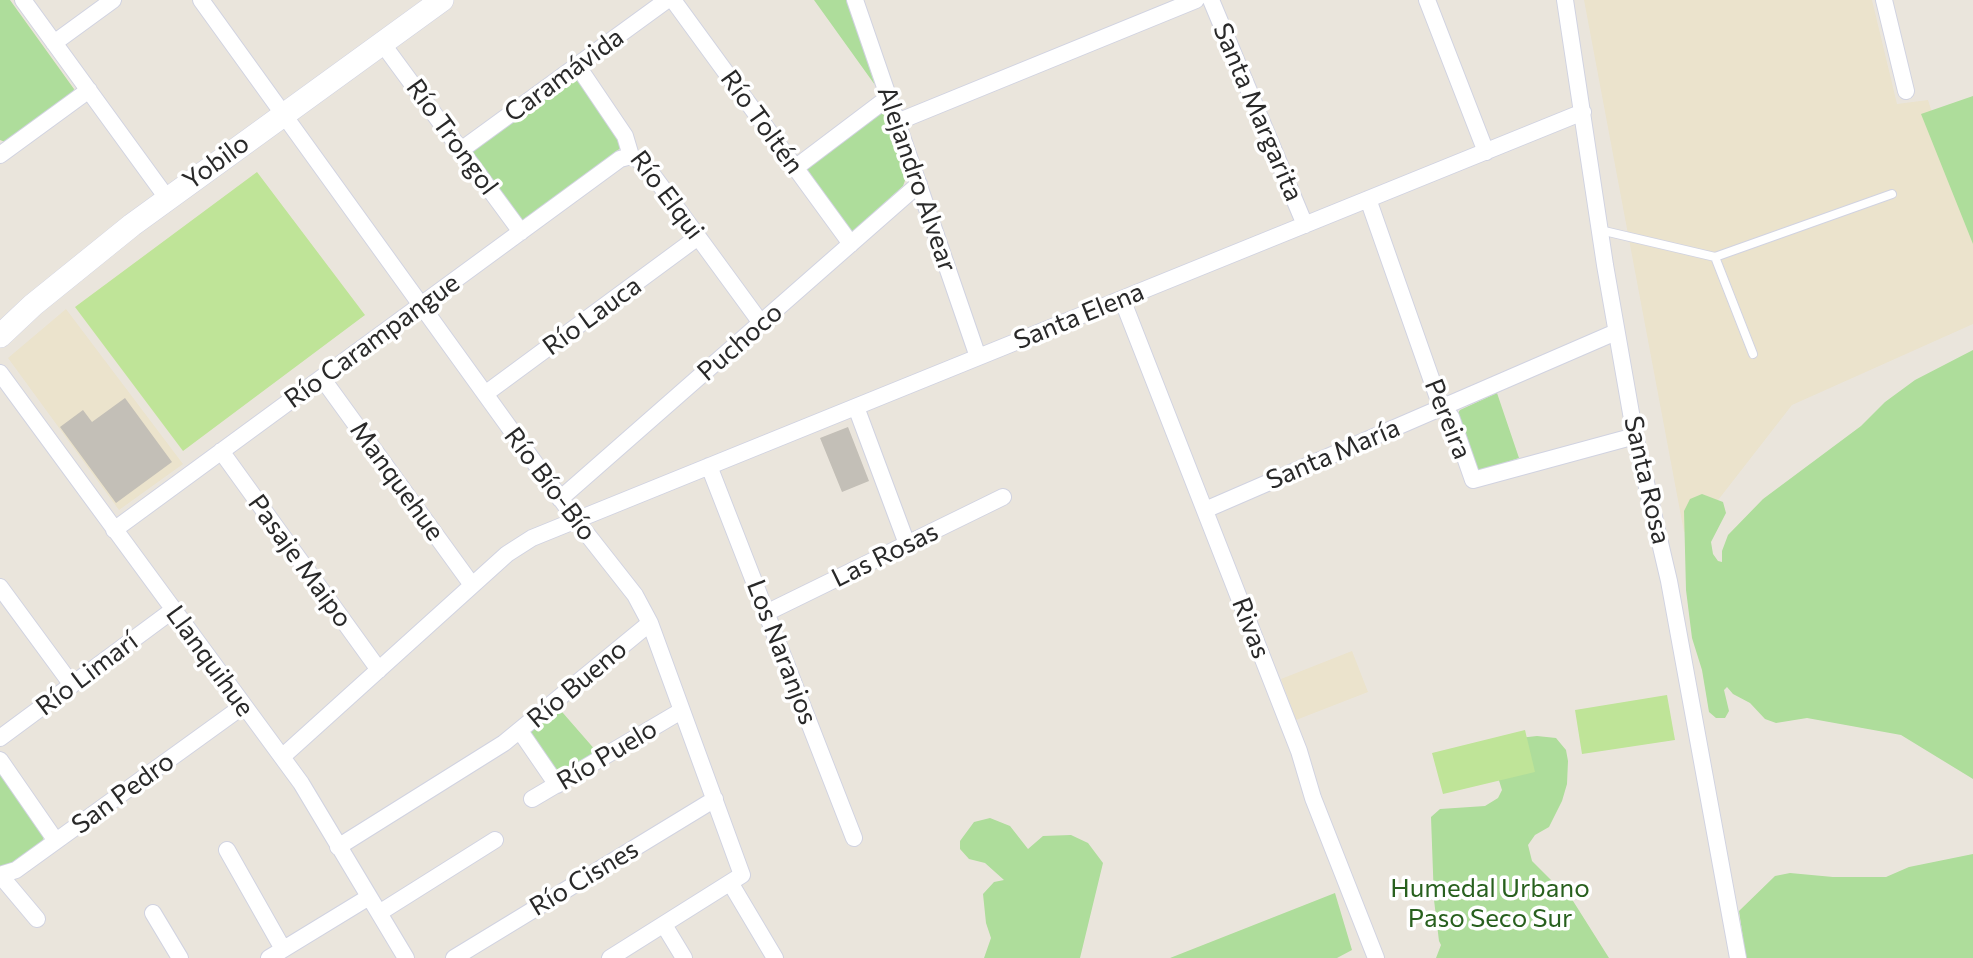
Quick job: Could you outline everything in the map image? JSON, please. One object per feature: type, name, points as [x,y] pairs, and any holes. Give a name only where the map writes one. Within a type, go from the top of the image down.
[{"type":"main road","name":"Yobilo","points":[[0,336],[96,253],[167,198],[442,0]]},
{"type":"street","points":[[23,0],[167,198]]},
{"type":"street","points":[[54,43],[113,0]]},
{"type":"street","name":"Caramávida","points":[[461,150],[667,0]]},
{"type":"street","name":"Río Toltén","points":[[673,0],[851,244]]},
{"type":"street","name":"Alejandro Alvear","points":[[855,0],[978,357]]},
{"type":"street","points":[[898,122],[1196,0]]},
{"type":"street","name":"Santa Margarita","points":[[1211,0],[1304,225]]},
{"type":"street","points":[[1427,0],[1486,152]]},
{"type":"street","name":"Santa Rosa","points":[[1565,0],[1616,332],[1635,436],[1669,581],[1738,958]]},
{"type":"street","points":[[1884,0],[1906,91]]},
{"type":"street","name":"Río Bío-Bío","points":[[208,3],[283,114],[560,499],[642,606],[742,871],[740,878],[731,884]]},
{"type":"street","name":"Río Trongol","points":[[382,43],[521,232]]},
{"type":"street","name":"Río Elqui","points":[[577,65],[625,136],[632,156],[644,163],[761,323]]},
{"type":"street","points":[[0,155],[89,90]]},
{"type":"street","points":[[795,168],[889,97]]},
{"type":"street","name":"Santa Elena","points":[[576,520],[1583,112]]},
{"type":"street","name":"Río Carampangue","points":[[114,530],[620,159],[632,156]]},
{"type":"street","name":"Puchoco","points":[[560,499],[919,184]]},
{"type":"street","name":"Pereira","points":[[1368,199],[1439,401],[1451,417],[1472,480],[1635,436]]},
{"type":"street","name":"Río Lauca","points":[[485,394],[698,237]]},
{"type":"street","name":"Rivas","points":[[1122,299],[1299,751],[1313,798],[1376,958]]},
{"type":"street","name":"Santa María","points":[[1205,510],[1616,332]]},
{"type":"street","name":"Llanquihue","points":[[0,373],[282,757],[309,796],[406,958]]},
{"type":"street","name":"Manquehue","points":[[322,378],[472,585]]},
{"type":"street","points":[[856,407],[907,544]]},
{"type":"street","name":"Pasaje Maipo","points":[[221,451],[379,670]]},
{"type":"street","name":"Los Naranjos","points":[[709,466],[854,838]]},
{"type":"street","name":"Las Rosas","points":[[766,613],[1003,497]]},
{"type":"street","points":[[282,757],[519,545],[576,520]]},
{"type":"street","points":[[2,593],[72,685]]},
{"type":"street","name":"Río Limarí","points":[[0,738],[173,610]]},
{"type":"street","name":"Río Bueno","points":[[338,847],[520,731],[650,623]]},
{"type":"street","name":"San Pedro","points":[[0,875],[16,870],[243,706]]},
{"type":"street","name":"Río Puelo","points":[[533,799],[681,711]]},
{"type":"street","points":[[520,731],[557,785]]},
{"type":"street","points":[[0,760],[57,841]]},
{"type":"street","name":"Río Cisnes","points":[[454,958],[715,799]]},
{"type":"street","points":[[379,914],[495,840]]},
{"type":"street","points":[[227,850],[276,954],[369,897]]},
{"type":"street","points":[[0,875],[37,919]]},
{"type":"street","points":[[610,958],[731,884],[775,958]]},
{"type":"street","points":[[153,913],[180,958]]},
{"type":"street","points":[[664,925],[684,958]]},
{"type":"lane","points":[[1600,230],[1715,257],[1892,194]]},
{"type":"lane","points":[[1715,257],[1753,354]]},
{"type":"shaded area","points":[[1584,0],[1872,0],[1897,104],[1928,100],[1973,239],[1973,324],[1792,405],[1701,522],[1684,532]]},
{"type":"shaded area","points":[[66,309],[183,464],[119,510],[8,358]]},
{"type":"shaded area","points":[[1352,651],[1368,692],[1296,720],[1281,679]]},
{"type":"green space","points":[[0,0],[10,0],[74,89],[72,96],[5,142],[0,140]]},
{"type":"green space","points":[[814,0],[847,0],[875,85]]},
{"type":"green space","points":[[574,73],[626,144],[522,221],[468,149]]},
{"type":"green space","points":[[1973,96],[1973,244],[1921,114]]},
{"type":"green space","points":[[884,111],[907,175],[903,186],[851,233],[807,169]]},
{"type":"green space","points":[[257,172],[365,315],[183,451],[75,307]]},
{"type":"green space","points":[[1973,350],[1973,779],[1901,735],[1807,718],[1776,723],[1765,719],[1750,703],[1733,694],[1727,687],[1724,690],[1729,711],[1725,718],[1716,718],[1709,712],[1702,670],[1692,638],[1686,590],[1684,511],[1690,499],[1702,494],[1723,502],[1726,513],[1711,542],[1713,554],[1722,562],[1722,551],[1728,535],[1763,499],[1861,426],[1885,402],[1915,380]]},
{"type":"green space","points":[[1497,393],[1519,458],[1480,471],[1475,466],[1457,415],[1460,410]]},
{"type":"green space","points":[[1667,695],[1675,740],[1582,754],[1575,710]]},
{"type":"green space","points":[[556,705],[597,752],[561,778],[528,730]]},
{"type":"green space","points":[[1525,730],[1535,772],[1443,794],[1432,753]]},
{"type":"green space","name":"Humedal Urbano Paso Seco Sur","points":[[1537,736],[1556,738],[1566,750],[1568,761],[1567,784],[1562,801],[1549,827],[1535,835],[1528,845],[1532,861],[1558,887],[1568,893],[1609,958],[1436,958],[1441,945],[1434,900],[1431,817],[1440,809],[1485,806],[1498,798],[1502,790],[1496,771],[1501,740]]},
{"type":"green space","points":[[0,771],[44,836],[42,842],[16,863],[0,868]]},
{"type":"green space","points":[[990,818],[1010,826],[1028,849],[1043,836],[1071,835],[1088,843],[1103,863],[1080,958],[984,958],[991,938],[986,923],[983,894],[994,882],[1004,880],[985,863],[969,859],[960,849],[960,841],[974,822]]},
{"type":"green space","points":[[1973,854],[1973,958],[1746,958],[1739,911],[1775,876],[1790,873],[1833,877],[1886,877],[1909,867]]},
{"type":"green space","name":"Humedal Urbano Paso Seco Sur","points":[[1335,893],[1352,950],[1337,958],[1170,958]]},
{"type":"building","points":[[125,398],[172,462],[116,503],[60,427],[83,410],[92,422]]},
{"type":"building","points":[[848,427],[869,481],[842,492],[820,438]]}]
